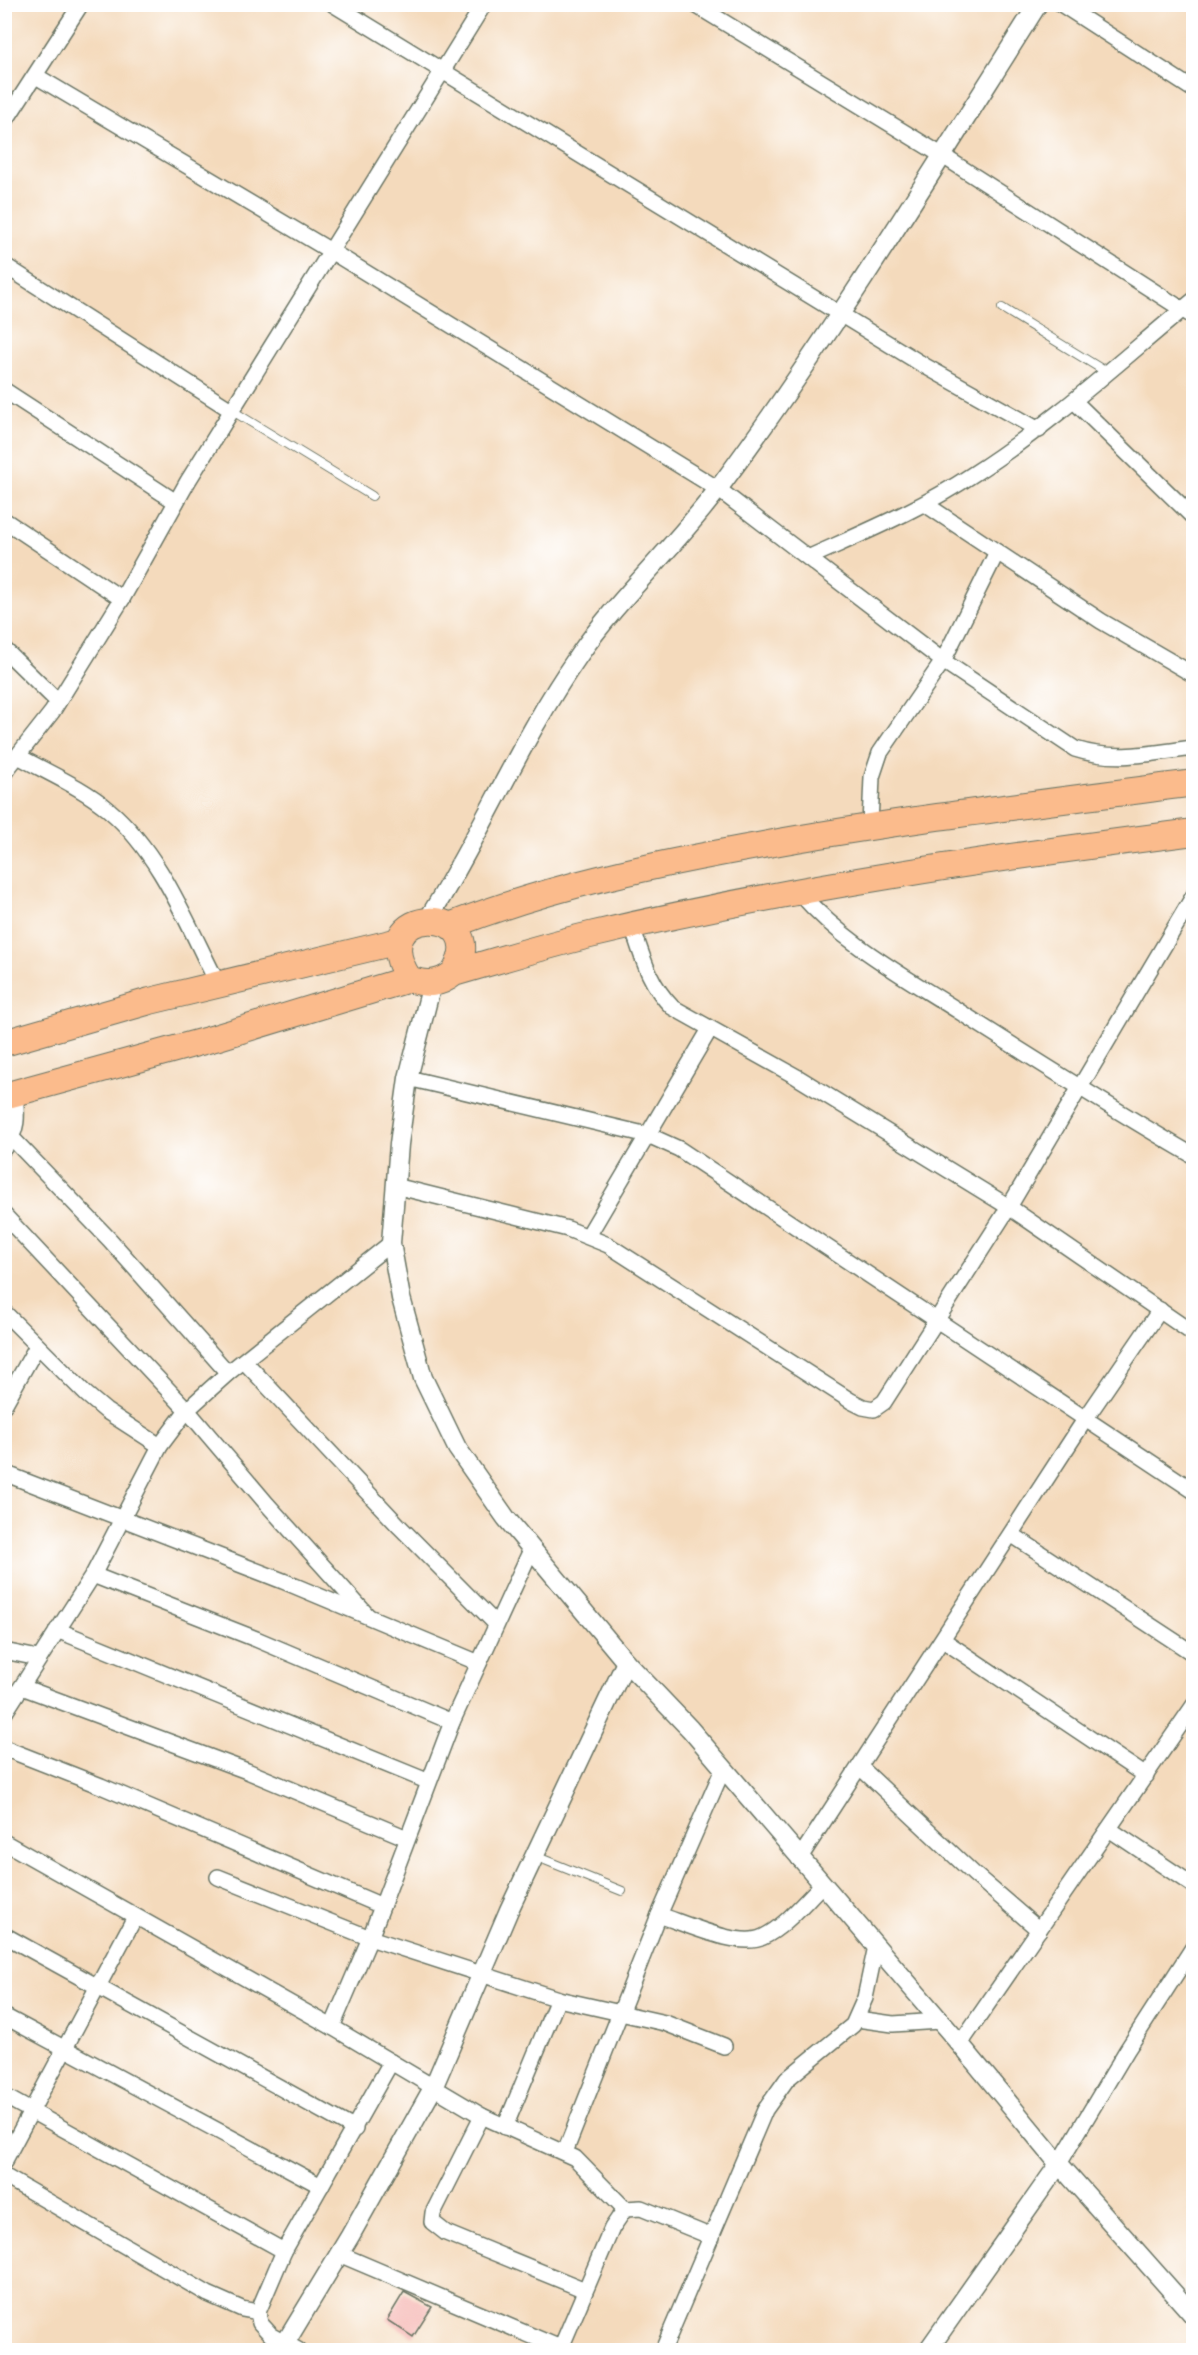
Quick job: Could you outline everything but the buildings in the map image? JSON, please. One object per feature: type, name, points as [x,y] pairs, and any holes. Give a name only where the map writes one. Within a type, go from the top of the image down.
[{"type":"highway","points":[[432,979],[400,966],[397,953],[399,941],[406,930],[416,922],[440,922],[547,891],[672,861],[870,825],[1194,783]]},
{"type":"highway","points":[[10,1094],[632,926],[800,893],[1056,850],[1194,832]]},
{"type":"highway","points":[[432,979],[461,962],[463,950],[460,937],[440,922]]},
{"type":"highway","points":[[4,1043],[218,984],[399,941]]},
{"type":"street","points":[[4,123],[81,4]]},
{"type":"street","points":[[333,4],[840,315],[1039,430]]},
{"type":"street","points":[[4,773],[58,702],[122,599],[231,410],[484,4]]},
{"type":"street","points":[[694,4],[1190,308],[1039,430],[972,476],[925,504],[810,557]]},
{"type":"street","points":[[440,922],[452,882],[553,694],[602,625],[695,519],[718,489],[840,315],[1038,4]]},
{"type":"street","points":[[1061,4],[1194,90]]},
{"type":"street","points":[[36,75],[329,250],[718,489],[810,557],[943,661],[1075,749],[1096,756],[1117,757],[1194,748]]},
{"type":"street","points":[[4,265],[231,410]]},
{"type":"street","points":[[6,395],[176,502]]},
{"type":"street","points":[[1074,401],[1194,518]]},
{"type":"street","points":[[925,504],[1101,621],[1194,675]]},
{"type":"street","points":[[4,520],[122,599]]},
{"type":"street","points":[[870,825],[872,777],[880,753],[943,661],[998,552]]},
{"type":"street","points":[[4,650],[58,702]]},
{"type":"street","points":[[18,756],[88,795],[129,830],[152,859],[218,984]]},
{"type":"street","points":[[800,893],[841,935],[1080,1088],[1194,1156]]},
{"type":"street","points":[[395,1186],[588,1236],[634,1261],[863,1407],[874,1409],[884,1402],[1009,1207],[1194,896]]},
{"type":"street","points":[[632,926],[657,992],[672,1007],[797,1077],[1009,1207],[1194,1334]]},
{"type":"street","points":[[432,979],[408,1078],[395,1186],[391,1243],[411,1339],[437,1412],[481,1486],[531,1550],[626,1662],[823,1884],[1059,2164],[1194,2316]]},
{"type":"street","points":[[588,1236],[710,1029]]},
{"type":"street","points":[[408,1078],[648,1135],[679,1149],[939,1319],[1194,1491]]},
{"type":"street","points":[[10,1094],[18,1124],[8,1143],[110,1240],[228,1373]]},
{"type":"street","points":[[4,1215],[187,1410],[267,1504],[367,1615]]},
{"type":"street","points":[[4,1714],[93,1575],[160,1446],[187,1410],[228,1373],[391,1243]]},
{"type":"street","points":[[800,1859],[1086,1418],[1160,1310]]},
{"type":"street","points":[[4,1312],[106,1411],[160,1446]]},
{"type":"street","points":[[4,1405],[37,1346]]},
{"type":"street","points":[[244,1361],[400,1527],[496,1624]]},
{"type":"street","points":[[4,1473],[367,1615],[479,1663]]},
{"type":"street","points":[[1011,1534],[1194,1654]]},
{"type":"street","points":[[332,2027],[370,1938],[427,1781],[531,1550]]},
{"type":"street","points":[[93,1575],[256,1639],[452,1722]]},
{"type":"street","points":[[57,1630],[427,1781]]},
{"type":"street","points":[[943,1640],[1146,1776]]},
{"type":"street","points":[[4,1651],[38,1658]]},
{"type":"street","points":[[391,2062],[284,2251],[258,2312],[260,2323],[288,2348],[432,2088],[535,1856],[626,1662]]},
{"type":"street","points":[[22,1687],[247,1771],[407,1838]]},
{"type":"street","points":[[960,2044],[1194,1705]]},
{"type":"street","points":[[4,1748],[101,1786],[382,1906]]},
{"type":"street","points":[[860,1767],[1039,1930]]},
{"type":"street","points":[[565,2152],[659,1915],[723,1769]]},
{"type":"street","points":[[1109,1829],[1194,1886]]},
{"type":"street","points":[[4,1842],[332,2027],[482,2116],[565,2152],[590,2171],[625,2209]]},
{"type":"street","points":[[218,1877],[370,1938],[558,1999],[665,2024],[724,2046]]},
{"type":"street","points":[[659,1915],[733,1939],[761,1938],[773,1932],[823,1884]]},
{"type":"street","points":[[4,2162],[135,1917]]},
{"type":"street","points":[[4,1935],[355,2129]]},
{"type":"street","points":[[663,2350],[754,2135],[775,2094],[787,2079],[845,2032],[857,2019],[865,1998],[876,1946]]},
{"type":"street","points":[[928,2350],[1059,2164],[1126,2050],[1191,1955]]},
{"type":"street","points":[[505,2127],[558,1999]]},
{"type":"street","points":[[4,2016],[321,2186]]},
{"type":"street","points":[[857,2019],[893,2024],[940,2021]]},
{"type":"street","points":[[4,2096],[284,2251]]},
{"type":"street","points":[[482,2116],[433,2213],[432,2222],[446,2233],[585,2290]]},
{"type":"street","points":[[4,2176],[224,2302],[258,2312]]},
{"type":"street","points":[[625,2209],[641,2208],[712,2237]]},
{"type":"street","points":[[339,2254],[562,2350],[612,2228],[625,2209]]},
{"type":"lane","points":[[1002,308],[1109,373]]},
{"type":"lane","points":[[231,410],[372,496]]},
{"type":"lane","points":[[535,1856],[622,1891]]}]
